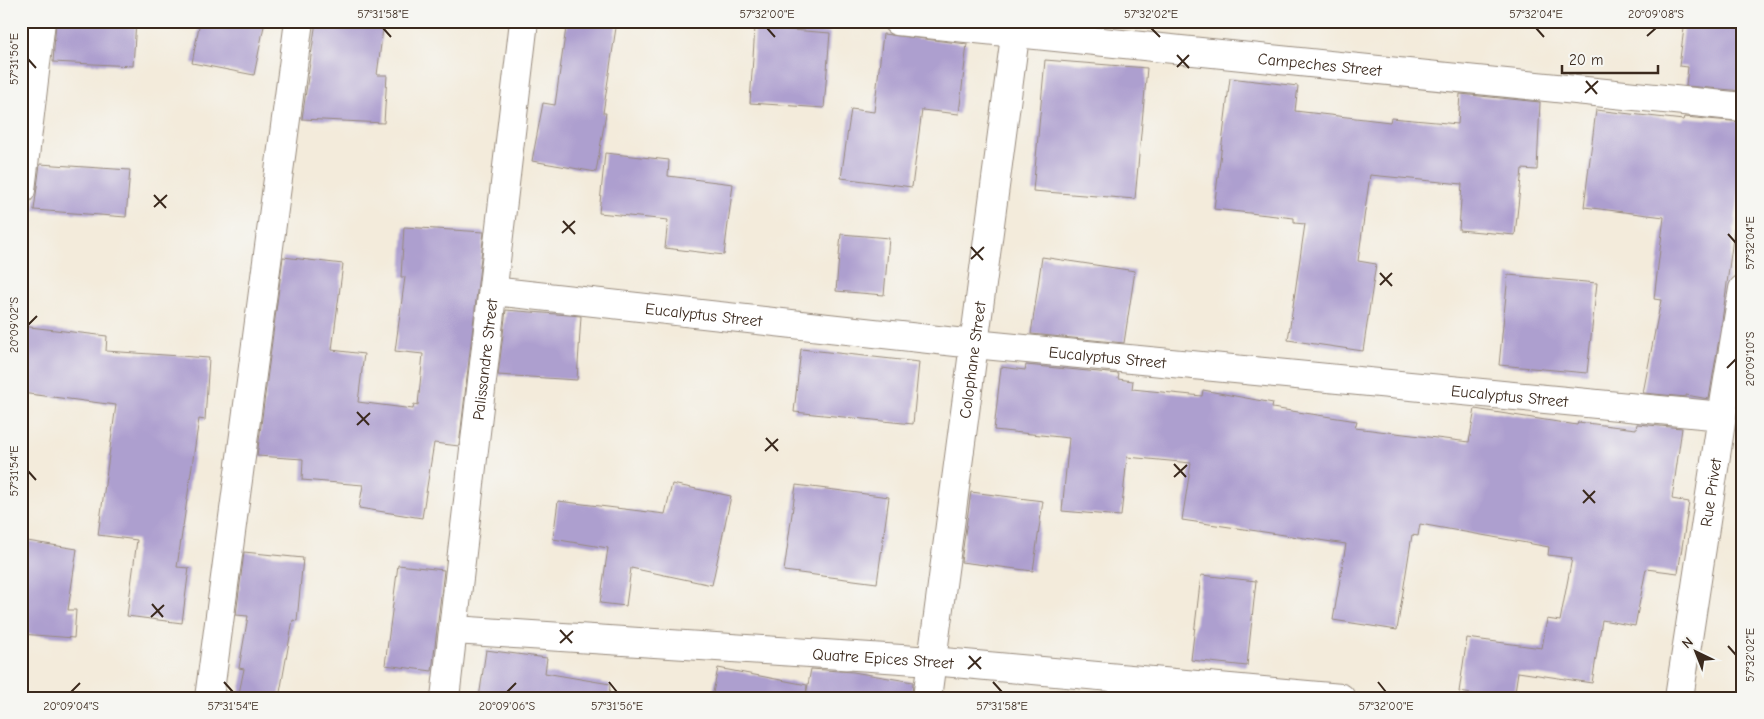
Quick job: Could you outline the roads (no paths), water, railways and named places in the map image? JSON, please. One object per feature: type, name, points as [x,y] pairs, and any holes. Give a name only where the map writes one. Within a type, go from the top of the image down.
[{"type":"street","points":[[21,190],[41,21]]},
{"type":"street","points":[[209,698],[299,21]]},
{"type":"street","name":"Palissandre Street","points":[[445,698],[524,21]]},
{"type":"street","name":"Campeches Street","points":[[897,21],[1017,27],[1743,107]]},
{"type":"street","name":"Colophane Street","points":[[927,698],[1017,27]]},
{"type":"street","name":"Rue Privet","points":[[1679,698],[1743,289]]},
{"type":"street","name":"Eucalyptus Street","points":[[493,291],[974,344],[1722,416]]},
{"type":"street","name":"Quatre Epices Street","points":[[454,630],[932,661],[1341,698]]}]
